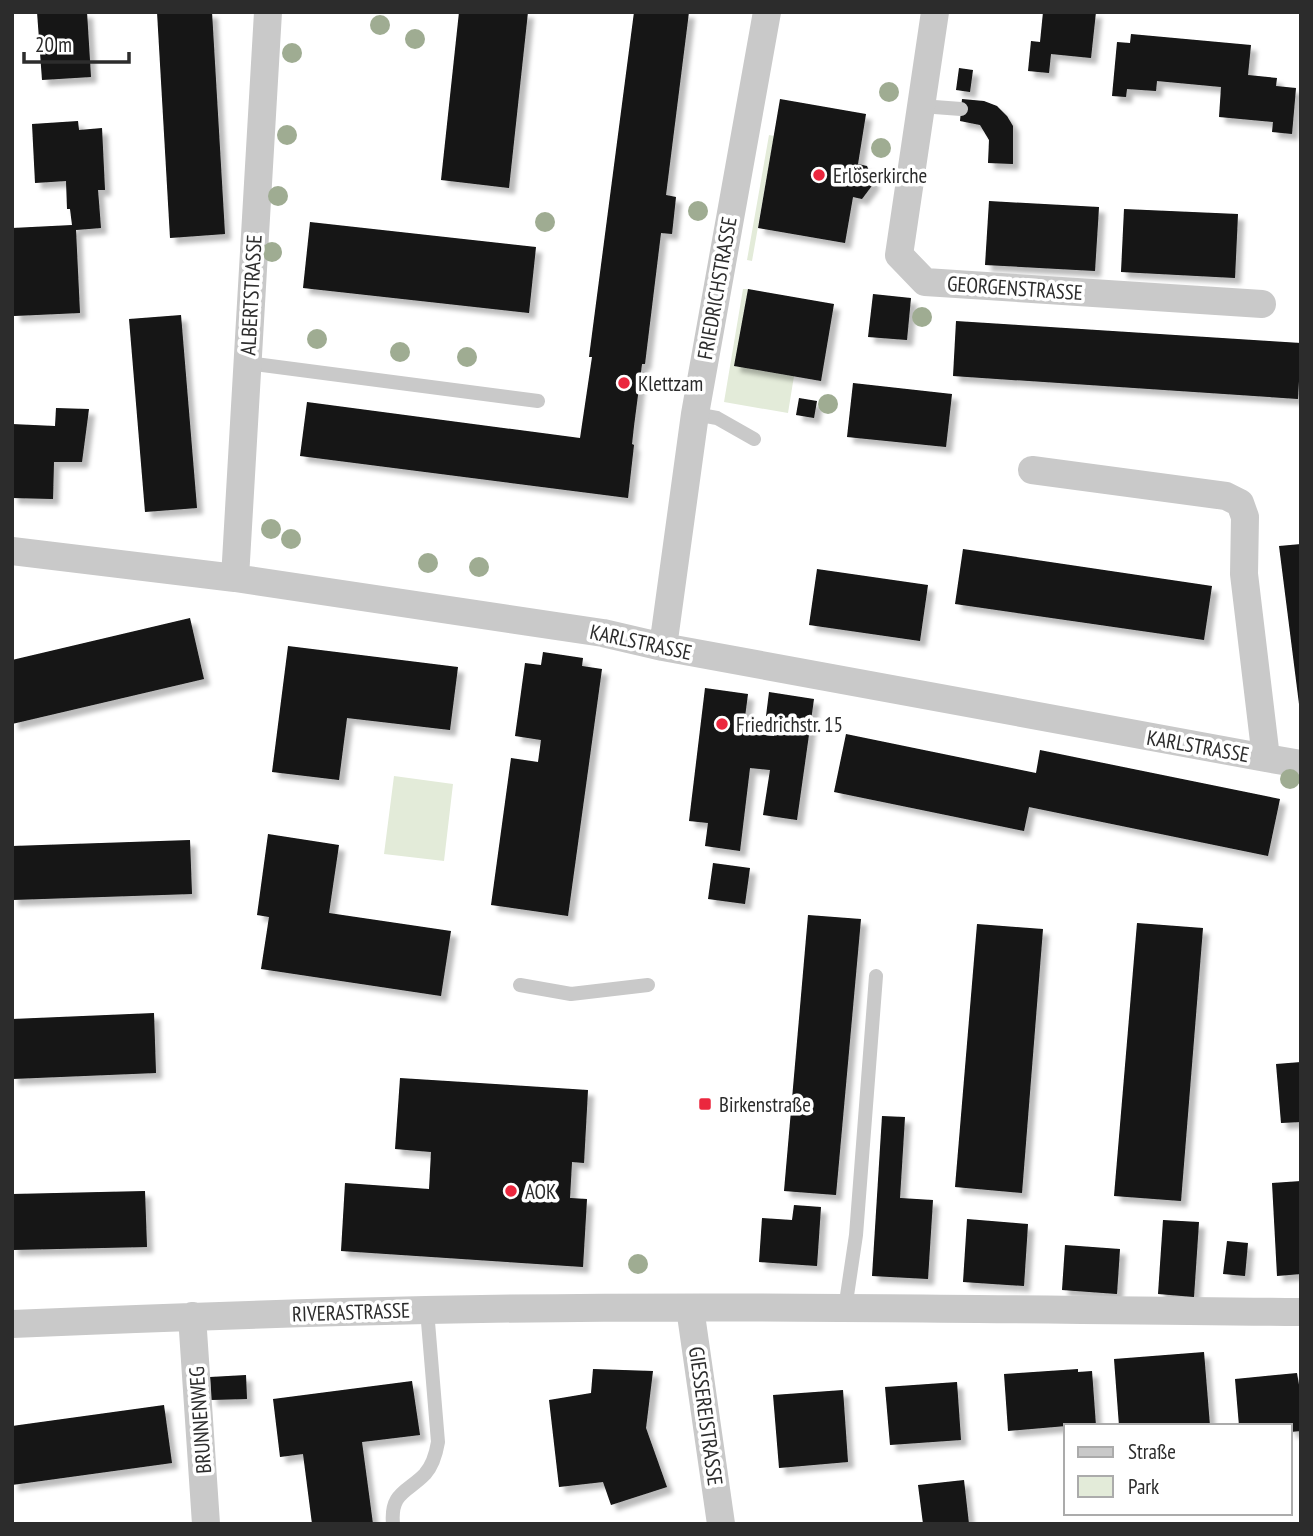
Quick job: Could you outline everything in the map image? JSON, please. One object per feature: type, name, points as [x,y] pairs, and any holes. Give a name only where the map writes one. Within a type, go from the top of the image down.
[{"type":"street","name":"ALBERTSTRASSE","points":[[235,578],[268,12]]},
{"type":"street","name":"FRIEDRICHSTRASSE","points":[[663,648],[695,414],[767,12]]},
{"type":"street","name":"GEORGENSTRASSE","points":[[935,12],[899,255],[925,282],[1262,304]]},
{"type":"street","name":"KARLSTRASSE","points":[[1032,470],[1226,496],[1240,503],[1245,517],[1244,574],[1266,758]]},
{"type":"street","name":"KARLSTRASSE","points":[[12,551],[235,578],[603,633],[663,648],[1301,764]]},
{"type":"street","points":[[690,1308],[1301,1312]]},
{"type":"street","name":"RIVERASTRASSE","points":[[12,1324],[427,1310],[690,1308]]},
{"type":"street","name":"GIESSEREISTRASSE","points":[[690,1308],[721,1524]]},
{"type":"street","name":"BRUNNENWEG","points":[[192,1316],[206,1524]]},
{"type":"lane","points":[[921,106],[961,109]]},
{"type":"lane","points":[[247,363],[538,401]]},
{"type":"lane","points":[[695,414],[717,418],[754,439]]},
{"type":"lane","points":[[845,1309],[856,1236],[876,976]]},
{"type":"lane","points":[[520,985],[571,994],[648,985]]},
{"type":"lane","points":[[393,1524],[392,1512],[402,1491],[425,1474],[435,1458],[438,1442],[427,1310]]},
{"type":"green space","points":[[769,135],[774,136],[752,261],[747,260]]},
{"type":"green space","points":[[743,289],[748,289],[735,365],[794,376],[788,413],[724,402]]},
{"type":"green space","points":[[394,776],[453,784],[444,861],[384,854]]},
{"type":"building","points":[[37,12],[87,12],[91,77],[42,80]]},
{"type":"building","points":[[157,12],[212,12],[225,234],[170,238]]},
{"type":"building","points":[[459,12],[528,12],[509,188],[441,180]]},
{"type":"building","points":[[634,12],[689,12],[666,195],[676,197],[672,234],[661,233],[645,364],[642,364],[634,426],[628,498],[300,456],[307,402],[580,438]]},
{"type":"building","points":[[1043,12],[1096,12],[1091,58],[1051,54],[1049,73],[1028,71],[1031,41],[1040,42]]},
{"type":"building","points":[[1131,34],[1251,45],[1248,75],[1277,78],[1276,86],[1296,88],[1292,134],[1272,132],[1273,122],[1219,117],[1221,87],[1157,81],[1156,91],[1127,89],[1126,97],[1112,96],[1117,42],[1130,43]]},
{"type":"building","points":[[959,68],[973,70],[970,92],[956,90]]},
{"type":"building","name":"Erlöserkirche","points":[[780,99],[866,114],[858,164],[867,166],[874,183],[862,199],[853,197],[845,243],[758,228]]},
{"type":"building","points":[[962,99],[984,101],[997,106],[1007,116],[1013,126],[1013,164],[988,163],[989,140],[980,125],[960,121]]},
{"type":"building","points":[[78,121],[79,130],[102,128],[105,190],[98,190],[101,228],[76,230],[80,313],[14,316],[12,228],[72,225],[70,209],[67,209],[66,181],[35,183],[32,124]]},
{"type":"building","points":[[989,201],[1099,207],[1095,271],[985,265]]},
{"type":"building","points":[[1124,209],[1238,214],[1235,278],[1121,272]]},
{"type":"building","points":[[310,222],[536,247],[529,313],[303,288]]},
{"type":"building","points":[[748,289],[834,304],[821,381],[734,366]]},
{"type":"building","points":[[873,294],[911,298],[907,340],[868,337]]},
{"type":"building","points":[[181,315],[197,508],[145,512],[129,319]]},
{"type":"building","points":[[956,321],[1301,343],[1298,399],[953,376]]},
{"type":"building","points":[[853,383],[952,394],[946,447],[847,437]]},
{"type":"building","points":[[799,398],[817,401],[814,418],[796,415]]},
{"type":"building","points":[[56,408],[89,409],[82,462],[54,462],[53,499],[12,498],[12,424],[55,426]]},
{"type":"building","points":[[1301,544],[1301,704],[1299,704],[1279,546]]},
{"type":"building","points":[[963,549],[1212,586],[1204,640],[955,604]]},
{"type":"building","points":[[817,569],[928,585],[920,641],[809,625]]},
{"type":"building","points":[[190,618],[204,679],[12,724],[12,660]]},
{"type":"building","points":[[288,646],[458,667],[450,730],[347,718],[339,780],[272,772]]},
{"type":"building","points":[[543,652],[583,658],[582,666],[602,669],[568,916],[491,905],[511,758],[538,762],[541,740],[515,736],[525,663],[541,665]]},
{"type":"building","points":[[705,688],[748,694],[743,732],[774,736],[777,717],[766,716],[769,692],[814,699],[797,820],[763,815],[770,770],[750,768],[740,851],[705,846],[708,823],[689,821]]},
{"type":"building","points":[[846,734],[1036,773],[1040,750],[1280,799],[1268,856],[1029,807],[1024,831],[834,792]]},
{"type":"building","points":[[268,834],[339,845],[329,913],[451,931],[441,996],[261,969],[269,917],[257,915]]},
{"type":"building","points":[[190,840],[192,894],[12,900],[12,846]]},
{"type":"building","points":[[713,863],[750,868],[745,904],[708,899]]},
{"type":"building","points":[[808,915],[861,919],[836,1195],[784,1191]]},
{"type":"building","points":[[1137,923],[1203,928],[1181,1201],[1114,1196]]},
{"type":"building","points":[[977,924],[1043,929],[1022,1193],[955,1187]]},
{"type":"building","points":[[154,1013],[156,1073],[12,1079],[12,1019]]},
{"type":"building","points":[[1301,1062],[1301,1122],[1281,1123],[1276,1064]]},
{"type":"building","points":[[400,1078],[588,1090],[584,1163],[572,1162],[570,1198],[587,1199],[583,1267],[341,1251],[345,1183],[429,1189],[431,1152],[395,1149]]},
{"type":"building","points":[[882,1116],[905,1117],[900,1198],[933,1200],[928,1279],[872,1276]]},
{"type":"building","points":[[1301,1181],[1301,1274],[1277,1276],[1272,1183]]},
{"type":"building","points":[[145,1191],[147,1247],[12,1250],[12,1194]]},
{"type":"building","points":[[794,1205],[821,1207],[817,1266],[759,1262],[762,1218],[792,1220]]},
{"type":"building","points":[[967,1219],[1028,1224],[1024,1286],[963,1282]]},
{"type":"building","points":[[1163,1220],[1199,1222],[1194,1297],[1158,1294]]},
{"type":"building","points":[[1227,1241],[1248,1243],[1245,1276],[1223,1274]]},
{"type":"building","points":[[1065,1245],[1120,1249],[1117,1294],[1062,1290]]},
{"type":"building","points":[[1204,1352],[1210,1424],[1119,1424],[1114,1359]]},
{"type":"building","points":[[593,1369],[653,1371],[646,1428],[667,1487],[611,1505],[603,1482],[559,1487],[549,1400],[591,1393]]},
{"type":"building","points":[[1078,1369],[1078,1372],[1092,1371],[1096,1424],[1064,1424],[1064,1426],[1008,1431],[1004,1374]]},
{"type":"building","points":[[1297,1373],[1301,1397],[1301,1431],[1292,1432],[1292,1424],[1239,1424],[1235,1379]]},
{"type":"building","points":[[246,1375],[247,1399],[211,1400],[210,1377]]},
{"type":"building","points":[[412,1381],[420,1435],[362,1442],[373,1524],[312,1524],[303,1454],[280,1457],[273,1399]]},
{"type":"building","points":[[957,1382],[961,1440],[890,1445],[885,1387]]},
{"type":"building","points":[[843,1390],[848,1462],[779,1468],[773,1395]]},
{"type":"building","points":[[164,1405],[172,1463],[12,1485],[12,1426]]},
{"type":"building","points":[[964,1480],[969,1524],[923,1524],[918,1485]]},
{"type":"place","name":"Erlöserkirche","points":[[819,175]]},
{"type":"place","name":"Klettzam","points":[[624,383]]},
{"type":"place","name":"Friedrichstr. 15","points":[[722,724]]},
{"type":"place","name":"Birkenstraße","points":[[705,1104]]},
{"type":"place","name":"AOK","points":[[511,1191]]}]
